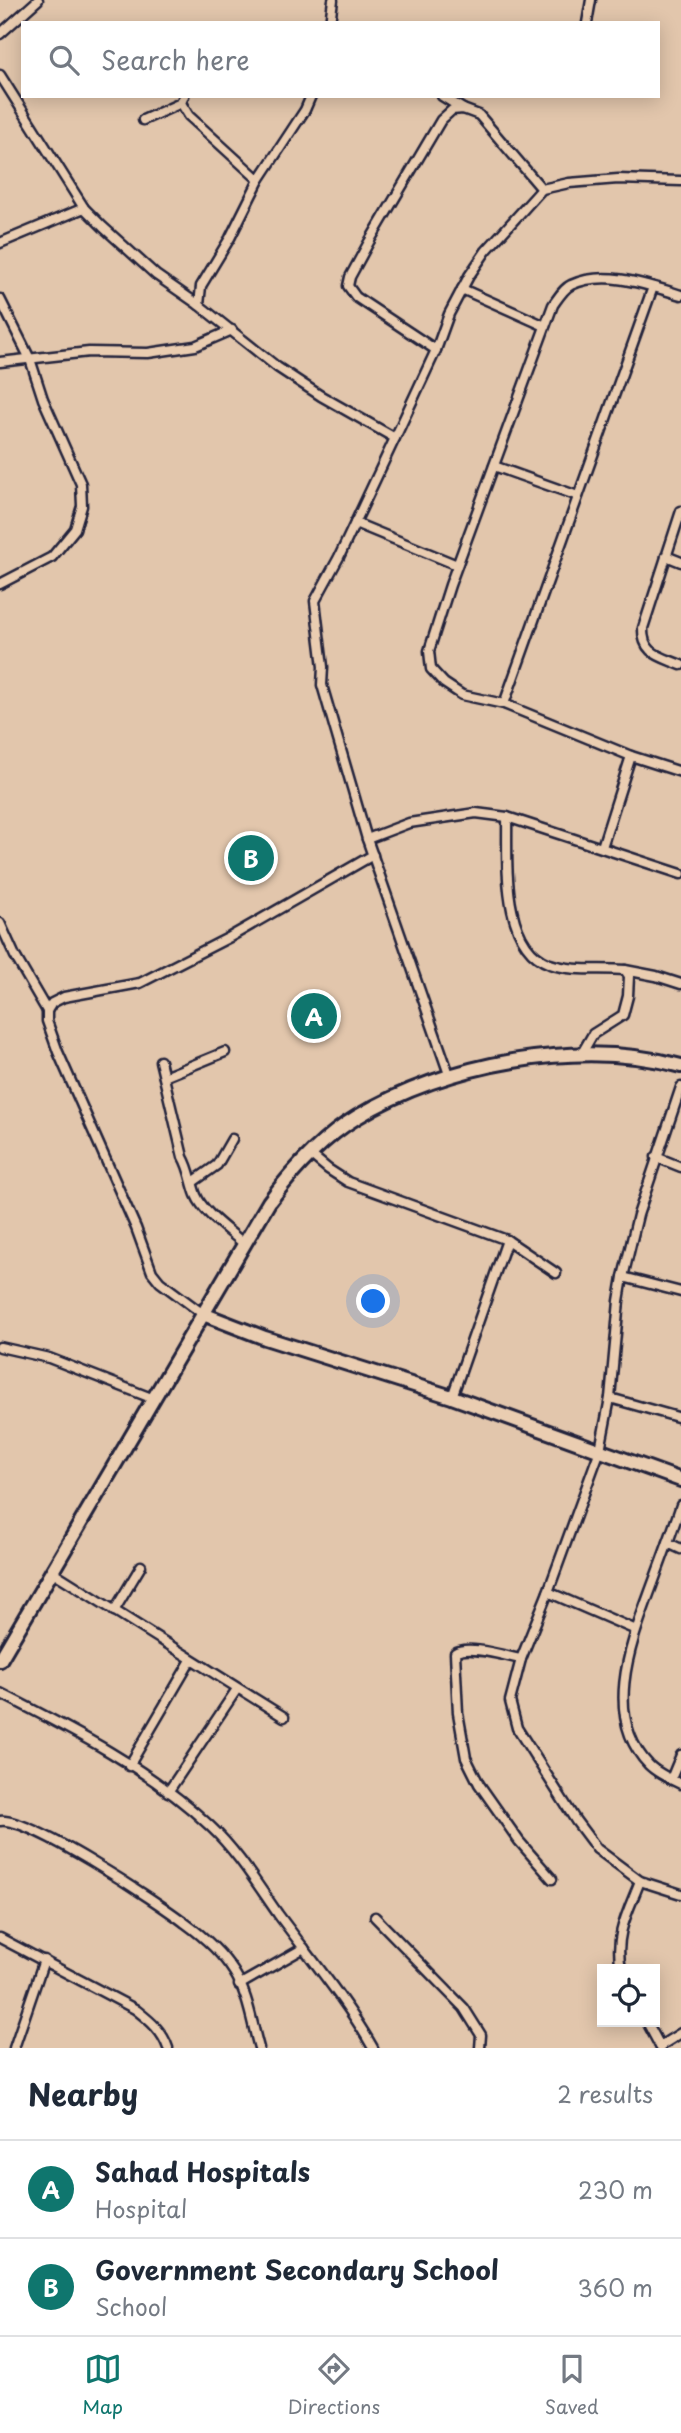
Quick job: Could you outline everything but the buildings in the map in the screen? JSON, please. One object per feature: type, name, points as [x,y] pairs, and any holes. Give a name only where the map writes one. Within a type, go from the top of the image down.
[{"type":"main road","points":[[0,1660],[269,1202],[310,1154],[355,1118],[394,1098],[450,1077],[512,1061],[582,1053],[655,1058],[681,1066]]},
{"type":"main road","points":[[203,1314],[265,1338],[452,1397],[681,1480]]},
{"type":"street","points":[[0,34],[38,0]]},
{"type":"street","points":[[330,21],[333,0]]},
{"type":"street","points":[[587,21],[592,0]]},
{"type":"street","points":[[0,75],[83,208],[156,275],[200,304],[212,317],[299,381],[395,438]]},
{"type":"street","points":[[200,304],[201,286],[230,238],[259,180],[305,110],[309,98]]},
{"type":"street","points":[[445,98],[479,115],[542,189]]},
{"type":"street","points":[[143,120],[183,100],[189,116],[259,180]]},
{"type":"street","points":[[436,350],[356,297],[348,286],[349,277],[441,120],[452,110],[463,109]]},
{"type":"street","points":[[450,1077],[373,855],[322,685],[323,667],[315,601],[395,438],[436,350],[449,314],[486,251],[542,189],[569,183],[618,179],[681,181]]},
{"type":"street","points":[[0,243],[83,208]]},
{"type":"street","points":[[681,295],[597,277],[569,285],[553,305],[457,565],[429,651],[431,669],[443,683],[462,695],[504,704],[631,756],[681,772]]},
{"type":"street","points":[[504,704],[653,287]]},
{"type":"street","points":[[462,289],[545,326]]},
{"type":"street","points":[[0,299],[30,359],[43,399],[81,484],[82,506],[75,529],[52,557],[0,584]]},
{"type":"street","points":[[0,362],[99,351],[148,353],[195,346],[232,330]]},
{"type":"street","points":[[494,466],[578,496]]},
{"type":"street","points":[[681,511],[643,628],[642,640],[647,648],[657,655],[681,665]]},
{"type":"street","points":[[355,523],[457,565]]},
{"type":"street","points":[[666,556],[681,562]]},
{"type":"street","points":[[602,847],[631,756]]},
{"type":"street","points":[[368,839],[409,823],[476,813],[507,817],[681,874]]},
{"type":"street","points":[[507,817],[508,897],[514,923],[539,959],[552,965],[588,970],[625,970],[681,984]]},
{"type":"street","points":[[47,1011],[52,1003],[64,997],[140,983],[230,937],[373,855]]},
{"type":"street","points":[[0,923],[15,956],[47,1011],[47,1021],[58,1052],[136,1228],[152,1272],[160,1282],[203,1314]]},
{"type":"street","points":[[582,1053],[593,1034],[623,1015],[629,976],[625,970]]},
{"type":"street","points":[[164,1077],[225,1052]]},
{"type":"street","points":[[160,1061],[183,1157],[189,1168],[197,1198],[244,1244]]},
{"type":"street","points":[[681,1087],[638,1214],[623,1277],[618,1301],[610,1398],[600,1450],[521,1659],[510,1701],[517,1728],[597,1849],[640,1881],[681,1894]]},
{"type":"street","points":[[192,1182],[217,1165],[232,1139]]},
{"type":"street","points":[[310,1154],[348,1182],[507,1240],[556,1273]]},
{"type":"street","points":[[656,1157],[681,1167]]},
{"type":"street","points":[[452,1397],[507,1240]]},
{"type":"street","points":[[623,1277],[681,1292]]},
{"type":"street","points":[[0,1347],[49,1358],[154,1399]]},
{"type":"street","points":[[610,1398],[681,1418]]},
{"type":"street","points":[[681,1505],[636,1630],[629,1653],[624,1688],[624,1712],[630,1736],[639,1753],[650,1767],[681,1784]]},
{"type":"street","points":[[668,1543],[681,1549]]},
{"type":"street","points":[[114,1611],[141,1566]]},
{"type":"street","points":[[53,1572],[284,1717]]},
{"type":"street","points":[[548,1592],[636,1630]]},
{"type":"street","points":[[521,1659],[471,1649],[462,1649],[455,1653],[458,1713],[466,1758],[480,1784],[519,1841],[552,1879]]},
{"type":"street","points":[[129,1766],[191,1660]]},
{"type":"street","points":[[168,1792],[237,1689]]},
{"type":"street","points":[[0,1693],[67,1727],[168,1792],[210,1825],[228,1845],[304,1948],[373,2048]]},
{"type":"street","points":[[671,1779],[681,1755]]},
{"type":"street","points":[[0,1821],[16,1822],[57,1840],[186,1923],[213,1947],[235,1973],[260,2048]]},
{"type":"street","points":[[620,1964],[617,1952],[620,1931],[640,1881]]},
{"type":"street","points":[[375,1917],[464,2008],[481,2035],[480,2048]]},
{"type":"street","points":[[0,1938],[135,2009],[153,2023],[164,2037],[168,2048]]},
{"type":"street","points":[[239,1985],[304,1948]]},
{"type":"street","points":[[14,2048],[44,1960]]},
{"type":"street","points":[[650,2027],[661,2047],[681,2034]]},
{"type":"place","name":"Government Secondary School","points":[[251,858]]},
{"type":"place","name":"Sahad Hospitals","points":[[314,1016]]}]
